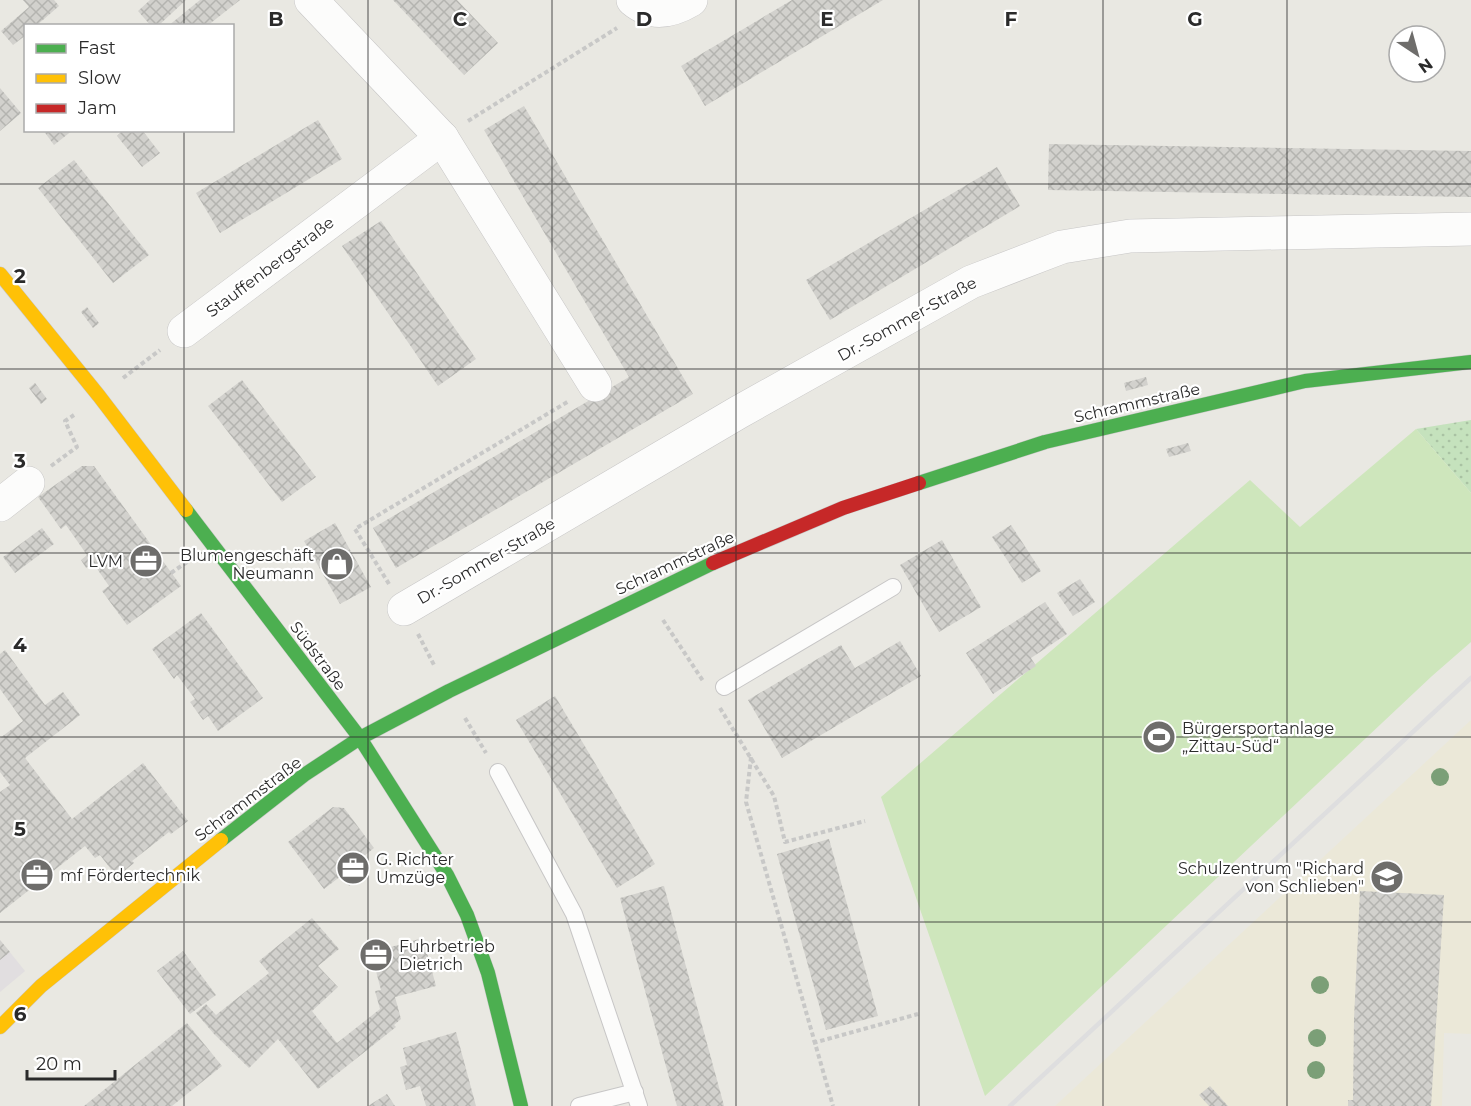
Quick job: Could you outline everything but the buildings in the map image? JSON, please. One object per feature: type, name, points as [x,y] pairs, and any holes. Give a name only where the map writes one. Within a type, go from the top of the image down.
[{"type":"main road","name":"Südstraße","points":[[0,274],[99,396],[360,738],[435,855],[466,915],[488,973],[521,1106]]},
{"type":"main road","name":"Schrammstraße","points":[[0,1027],[41,986],[190,864],[304,775],[360,738],[449,691],[646,594],[746,548],[843,508],[1045,442],[1305,381],[1471,362]]},
{"type":"street","points":[[312,0],[442,138],[595,385]]},
{"type":"street","points":[[640,4],[660,11],[670,10],[691,0]]},
{"type":"street","name":"Stauffenbergstraße","points":[[184,332],[442,138]]},
{"type":"street","name":"Dr.-Sommer-Straße","points":[[404,609],[729,418],[971,282],[1062,248],[1130,236],[1471,229]]},
{"type":"street","points":[[0,505],[28,483]]},
{"type":"lane","points":[[716,688],[893,587]]},
{"type":"lane","points":[[498,772],[574,914],[637,1099],[579,1106]]},
{"type":"path","points":[[442,138],[640,4]]},
{"type":"path","points":[[28,483],[76,447],[65,421],[184,332]]},
{"type":"path","points":[[436,667],[355,529],[595,385]]},
{"type":"path","points":[[171,573],[182,566]]},
{"type":"path","points":[[646,594],[716,688]]},
{"type":"path","points":[[720,707],[752,756],[774,796],[785,842],[865,821]]},
{"type":"path","points":[[457,723],[465,718],[498,772]]},
{"type":"path","points":[[752,756],[746,802],[832,1106]]},
{"type":"path","points":[[813,1043],[918,1014]]},
{"type":"shaded area","name":"Schulzentrum \"Richard von Schlieben\"","points":[[1471,720],[1471,1034],[1444,1033],[1442,1106],[1055,1106]]},
{"type":"shaded area","points":[[0,940],[25,971],[0,992]]},
{"type":"green space","points":[[1471,420],[1471,493],[1416,429]]},
{"type":"green space","name":"Bürgersportanlage „Zittau-Süd“","points":[[1416,429],[1471,493],[1471,642],[985,1096],[881,797],[1250,480],[1300,527]]},
{"type":"railway","points":[[1010,1106],[1471,678]]},
{"type":"traffic: fast","points":[[919,483],[1045,442],[1305,381],[1471,362]]},
{"type":"traffic: fast","points":[[186,510],[360,738],[447,875],[467,915],[488,973],[521,1106]]},
{"type":"traffic: fast","points":[[221,840],[304,775],[360,738],[449,691],[713,563]]},
{"type":"traffic: slow","points":[[0,274],[99,396],[186,510]]},
{"type":"traffic: slow","points":[[0,1027],[41,986],[221,840]]},
{"type":"traffic: jam","points":[[713,563],[843,508],[919,483]]},
{"type":"place","name":"LVM","points":[[146,561]]},
{"type":"place","name":"Blumengeschäft Neumann","points":[[337,564]]},
{"type":"place","name":"Bürgersportanlage „Zittau-Süd“","points":[[1159,737]]},
{"type":"place","name":"G. Richter Umzüge","points":[[353,868]]},
{"type":"place","name":"mf Fördertechnik","points":[[37,875]]},
{"type":"place","name":"Schulzentrum \"Richard von Schlieben\"","points":[[1387,877]]},
{"type":"place","name":"Fuhrbetrieb Dietrich","points":[[376,955]]}]
